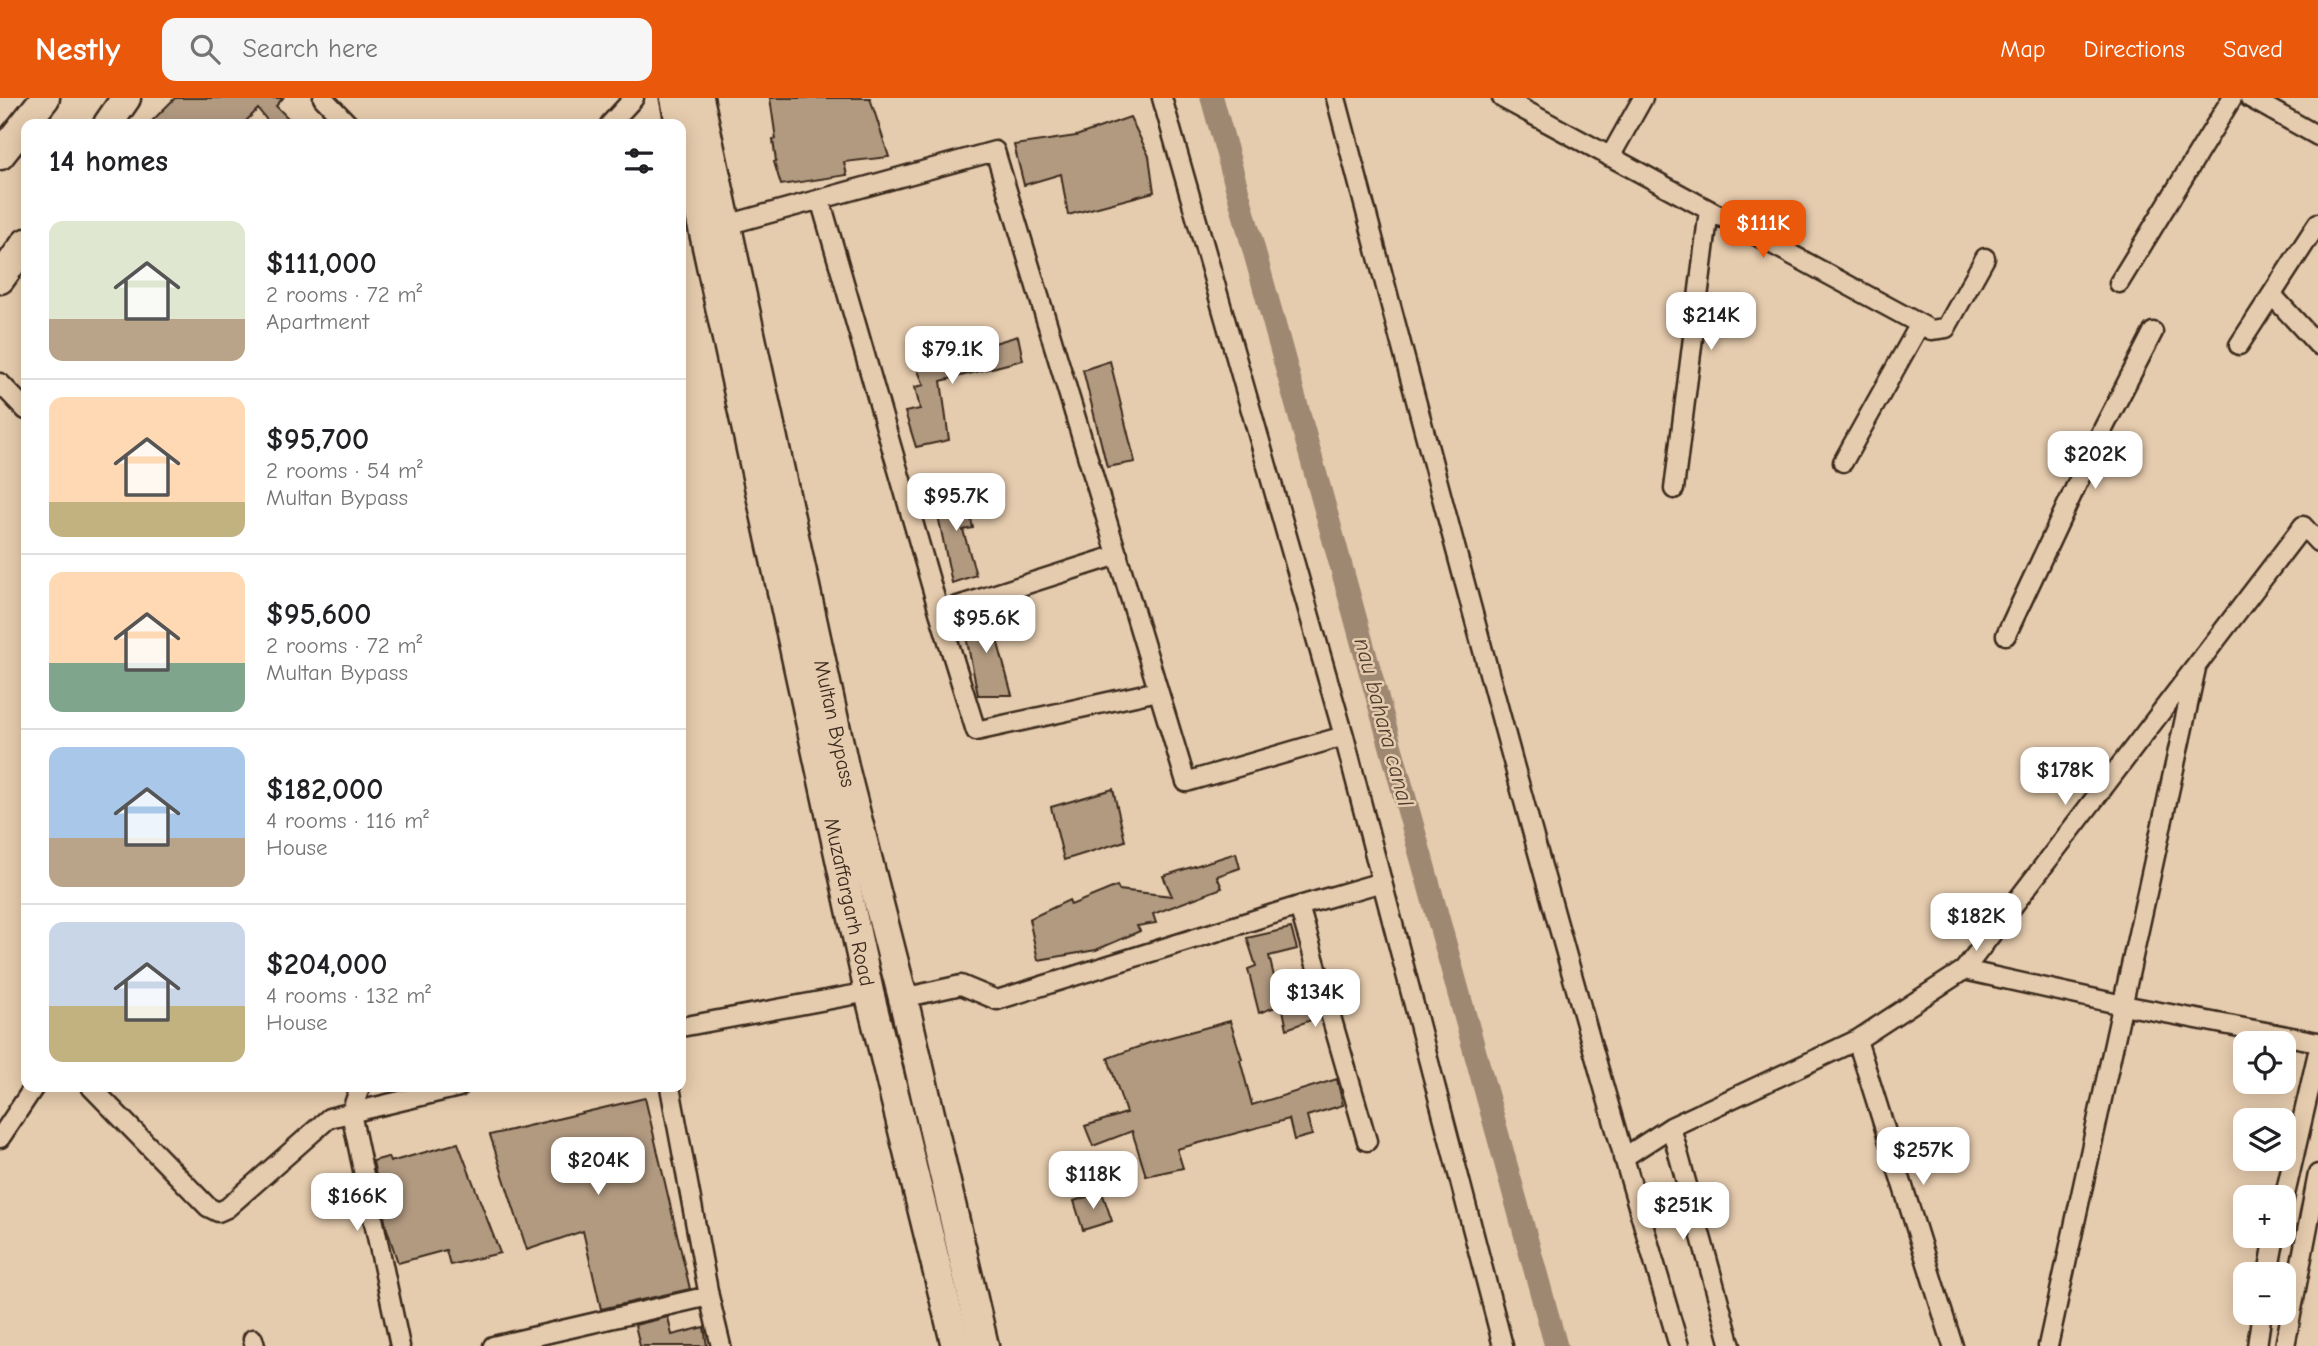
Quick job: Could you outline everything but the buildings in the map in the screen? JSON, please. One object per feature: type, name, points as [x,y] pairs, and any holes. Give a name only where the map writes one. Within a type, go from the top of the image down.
[{"type":"main road","points":[[28,119],[45,98]]},
{"type":"main road","points":[[111,119],[126,98]]},
{"type":"main road","name":"Muzaffargarh Road","points":[[675,98],[679,119]]},
{"type":"main road","name":"Multan Bypass","points":[[699,98],[714,228],[903,998],[984,1346]]},
{"type":"main road","points":[[1,152],[21,127]]},
{"type":"main road","name":"Muzaffargarh Road","points":[[686,144],[714,228],[869,992],[956,1346]]},
{"type":"main road","points":[[0,279],[21,250]]},
{"type":"street","points":[[323,98],[343,119]]},
{"type":"street","points":[[615,119],[634,98]]},
{"type":"street","points":[[1163,98],[1344,736],[1503,1346]]},
{"type":"street","points":[[1336,98],[1488,675],[1623,1158],[1679,1346]]},
{"type":"street","points":[[1502,98],[1931,330],[1946,328],[1984,258]]},
{"type":"street","points":[[1610,157],[1643,98]]},
{"type":"street","points":[[2119,283],[2232,98]]},
{"type":"street","points":[[2260,101],[2318,136]]},
{"type":"street","points":[[714,228],[995,152],[1186,782],[1344,736]]},
{"type":"street","points":[[820,199],[976,731],[1158,691]]},
{"type":"street","points":[[1674,489],[1709,210]]},
{"type":"street","points":[[2239,345],[2318,223]]},
{"type":"street","points":[[2272,295],[2318,345]]},
{"type":"street","points":[[1843,461],[1920,324]]},
{"type":"street","points":[[2006,635],[2099,437],[2153,332]]},
{"type":"street","points":[[0,383],[21,405]]},
{"type":"street","points":[[1623,1158],[1671,1127],[1857,1040],[1964,970],[2303,526],[2318,541]]},
{"type":"street","points":[[939,612],[1118,555]]},
{"type":"street","points":[[2048,1346],[2196,668]]},
{"type":"street","points":[[903,998],[961,985],[997,1000],[1299,905],[1382,882]]},
{"type":"street","points":[[1299,905],[1367,1141]]},
{"type":"street","points":[[1964,970],[2123,1005],[2318,1042]]},
{"type":"street","points":[[686,1026],[869,992]]},
{"type":"street","points":[[1857,1040],[1953,1346]]},
{"type":"street","points":[[2287,1185],[2318,1052]]},
{"type":"street","points":[[0,1138],[31,1092]]},
{"type":"street","points":[[96,1092],[208,1208],[218,1212],[227,1208],[329,1118],[438,1092]]},
{"type":"street","points":[[358,1092],[351,1113],[400,1346]]},
{"type":"street","points":[[671,1092],[709,1296],[721,1346]]},
{"type":"street","points":[[1671,1127],[1731,1346]]},
{"type":"street","points":[[2285,1346],[2318,1174]]},
{"type":"street","points":[[493,1346],[709,1296]]},
{"type":"street","points":[[2257,1346],[2260,1325]]},
{"type":"waterway","name":"nau bahara canal","points":[[1212,98],[1556,1346]]}]
